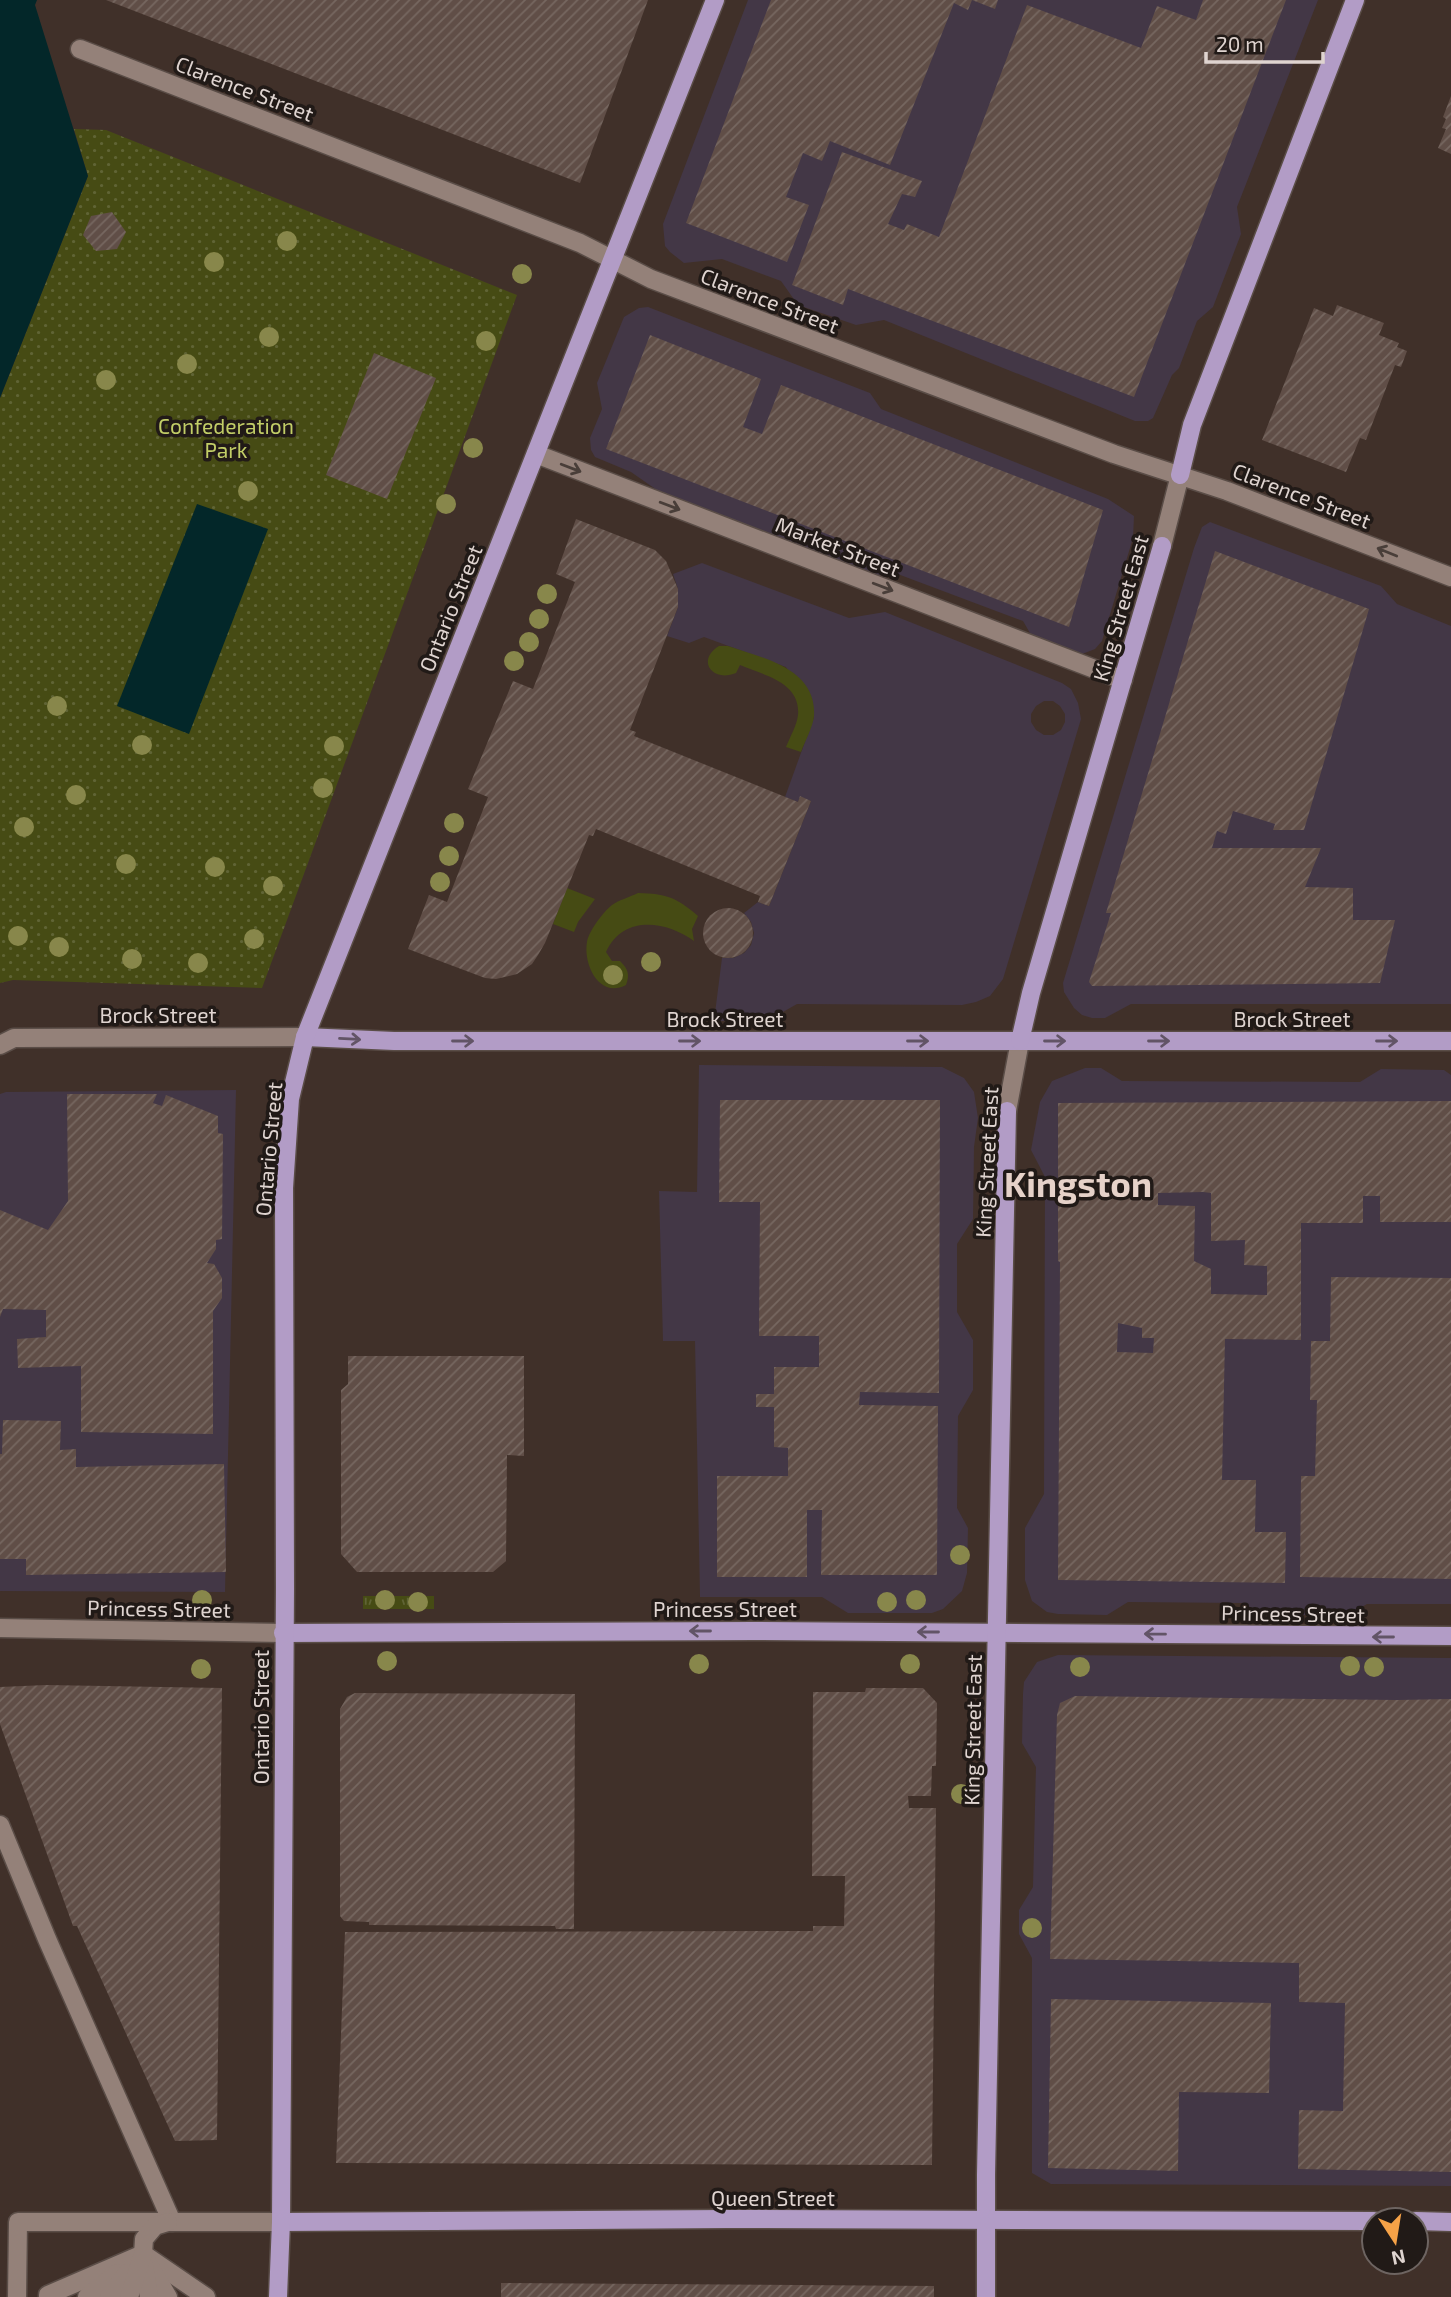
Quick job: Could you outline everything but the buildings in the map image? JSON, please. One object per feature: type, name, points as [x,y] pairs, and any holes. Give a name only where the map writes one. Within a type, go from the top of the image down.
[{"type":"main road","name":"Ontario Street","points":[[278,2297],[281,2222],[285,1588],[284,1188],[290,1099],[306,1037],[715,0]]},
{"type":"main road","name":"King Street East","points":[[1180,475],[1192,425],[1355,0]]},
{"type":"main road","name":"King Street East","points":[[1020,1041],[1031,993],[1162,546]]},
{"type":"main road","name":"Brock Street","points":[[306,1037],[394,1041],[1451,1041]]},
{"type":"main road","name":"King Street East","points":[[986,2297],[1007,1111]]},
{"type":"main road","name":"Princess Street","points":[[283,1633],[754,1631],[1451,1636]]},
{"type":"main road","name":"Queen Street","points":[[281,2222],[726,2219],[1360,2221]]},
{"type":"main road","points":[[1430,2221],[1451,2222]]},
{"type":"street","name":"Clarence Street","points":[[80,49],[567,238],[651,279],[689,294],[1114,454],[1227,491],[1451,577]]},
{"type":"street","name":"Market Street","points":[[536,454],[1123,680]]},
{"type":"street","name":"King Street East","points":[[1162,546],[1180,475]]},
{"type":"street","name":"Brock Street","points":[[0,1045],[14,1038],[306,1037]]},
{"type":"street","name":"King Street East","points":[[1007,1111],[1020,1041]]},
{"type":"street","name":"Princess Street","points":[[0,1628],[283,1633]]},
{"type":"street","points":[[0,1825],[47,1939],[172,2222],[155,2226],[144,2239],[143,2255],[149,2297]]},
{"type":"street","name":"Queen Street","points":[[18,2297],[18,2221],[281,2222]]},
{"type":"street","points":[[48,2297],[143,2255]]},
{"type":"street","points":[[68,2297],[143,2255]]},
{"type":"street","points":[[87,2297],[143,2255]]},
{"type":"street","points":[[108,2297],[143,2255]]},
{"type":"street","points":[[129,2297],[143,2255]]},
{"type":"street","points":[[143,2255],[168,2297]]},
{"type":"street","points":[[143,2255],[188,2297]]},
{"type":"street","points":[[143,2255],[205,2297]]},
{"type":"shaded area","points":[[748,0],[1318,0],[1237,207],[1241,234],[1213,307],[1197,321],[1179,368],[1172,375],[1153,418],[1148,421],[1135,421],[884,320],[856,325],[798,305],[781,281],[722,259],[684,263],[670,252],[665,246],[663,224]]},
{"type":"shaded area","points":[[648,307],[870,393],[881,409],[1108,499],[1134,516],[1133,538],[1102,641],[1095,649],[1077,656],[1034,640],[1023,621],[895,573],[862,577],[664,495],[631,472],[595,457],[590,438],[602,409],[597,383],[624,317],[639,308]]},
{"type":"shaded area","points":[[1210,522],[1381,586],[1397,604],[1451,626],[1451,1004],[1131,1004],[1105,1018],[1092,1018],[1082,1015],[1074,1008],[1064,992],[1063,983],[1194,548],[1202,527]]},
{"type":"shaded area","points":[[702,563],[849,618],[885,612],[1062,683],[1071,689],[1078,703],[1081,719],[1003,979],[990,996],[962,1005],[797,1004],[767,1021],[714,1021],[722,958],[733,958],[744,953],[751,945],[754,933],[751,922],[744,913],[758,902],[769,906],[811,801],[800,797],[798,802],[785,797],[814,717],[786,667],[704,637],[689,643],[667,636],[678,607],[678,589],[673,574]],"holes":[[[1044,701],[1053,701],[1065,714],[1065,722],[1061,730],[1053,735],[1044,735],[1036,730],[1031,722],[1031,714],[1036,706]]]},
{"type":"shaded area","points":[[699,1065],[942,1067],[964,1078],[974,1092],[978,1118],[974,1147],[973,1219],[957,1244],[957,1312],[973,1340],[973,1390],[958,1416],[957,1508],[968,1528],[967,1573],[962,1591],[943,1609],[932,1613],[848,1613],[822,1597],[700,1597],[695,1341],[663,1341],[659,1191],[697,1192]]},
{"type":"shaded area","points":[[1085,1068],[1101,1068],[1122,1081],[1360,1082],[1381,1069],[1444,1070],[1451,1075],[1451,1604],[1367,1604],[1348,1615],[1263,1615],[1243,1603],[1128,1602],[1107,1615],[1047,1612],[1032,1601],[1025,1580],[1025,1528],[1044,1494],[1045,1177],[1031,1150],[1040,1102],[1052,1081]]},
{"type":"shaded area","points":[[236,1090],[225,1592],[0,1591],[0,1094]]},
{"type":"shaded area","points":[[1058,1655],[1451,1658],[1451,2186],[1051,2184],[1032,2173],[1032,1958],[1019,1934],[1019,1910],[1033,1887],[1036,1767],[1022,1743],[1023,1694],[1024,1682],[1037,1662]]},
{"type":"green space","name":"Confederation Park","points":[[74,129],[106,130],[517,295],[262,988],[13,980],[0,983],[0,398],[88,176]]},
{"type":"green space","points":[[719,646],[728,646],[771,661],[797,676],[807,686],[813,700],[814,716],[801,752],[786,747],[798,715],[797,704],[787,687],[740,665],[736,673],[714,673],[708,663],[712,652]]},
{"type":"green space","points":[[567,888],[595,899],[574,932],[553,924]]},
{"type":"green space","points":[[638,893],[671,898],[698,916],[692,929],[694,941],[683,934],[659,926],[646,925],[623,931],[606,952],[612,961],[620,961],[625,967],[628,972],[626,985],[608,987],[595,977],[590,969],[586,951],[588,938],[608,908]]},
{"type":"green space","points":[[363,1596],[434,1596],[434,1609],[363,1609]]},
{"type":"water","points":[[0,0],[37,0],[35,5],[88,176],[0,398]]},
{"type":"water","points":[[197,504],[268,529],[189,734],[117,706]]},
{"type":"district","name":"Kingston","points":[[1078,1183]]}]
